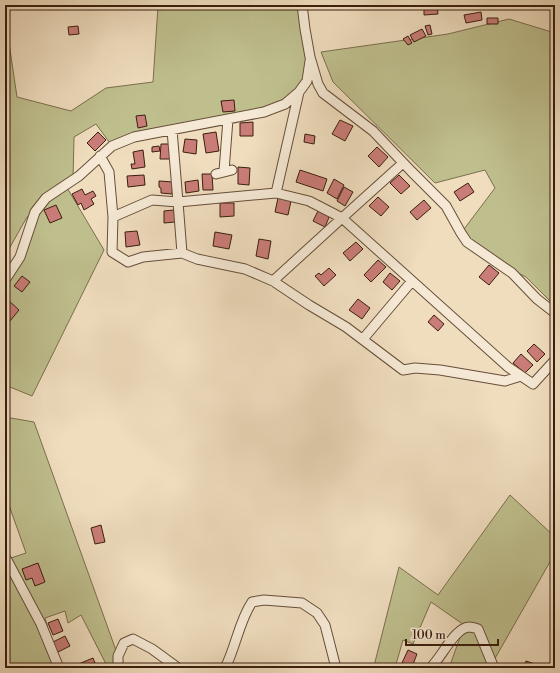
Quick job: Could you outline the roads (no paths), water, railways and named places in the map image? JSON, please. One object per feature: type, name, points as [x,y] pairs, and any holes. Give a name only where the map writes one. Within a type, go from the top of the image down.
[{"type":"street","points":[[302,5],[310,57],[318,84],[323,93],[373,130],[446,206],[467,242],[512,273],[537,299],[555,313]]},
{"type":"street","points":[[5,280],[20,257],[35,212],[46,198],[79,176],[112,146],[134,137],[228,119],[269,110],[285,104],[299,92],[307,81],[310,57]]},
{"type":"street","points":[[276,193],[299,92]]},
{"type":"street","points":[[224,172],[228,119]]},
{"type":"street","points":[[172,130],[182,253]]},
{"type":"street","points":[[100,156],[109,172],[113,216],[112,252],[128,262],[143,257],[182,253],[197,260],[245,269],[273,281],[346,327],[403,370],[415,368],[440,370],[505,381],[521,376]]},
{"type":"street","points":[[273,281],[404,163]]},
{"type":"street","points":[[113,216],[152,200],[178,202],[276,193],[310,201],[342,218],[508,367],[533,384],[555,360]]},
{"type":"street","points":[[363,339],[412,281]]},
{"type":"street","points":[[7,560],[41,624],[59,668]]},
{"type":"street","points":[[225,668],[232,656],[246,610],[252,602],[264,600],[302,604],[317,612],[325,625],[336,668]]},
{"type":"street","points":[[430,668],[457,633],[467,627],[478,628],[494,668]]},
{"type":"street","points":[[118,668],[118,656],[124,643],[134,639],[152,649],[178,668]]}]
